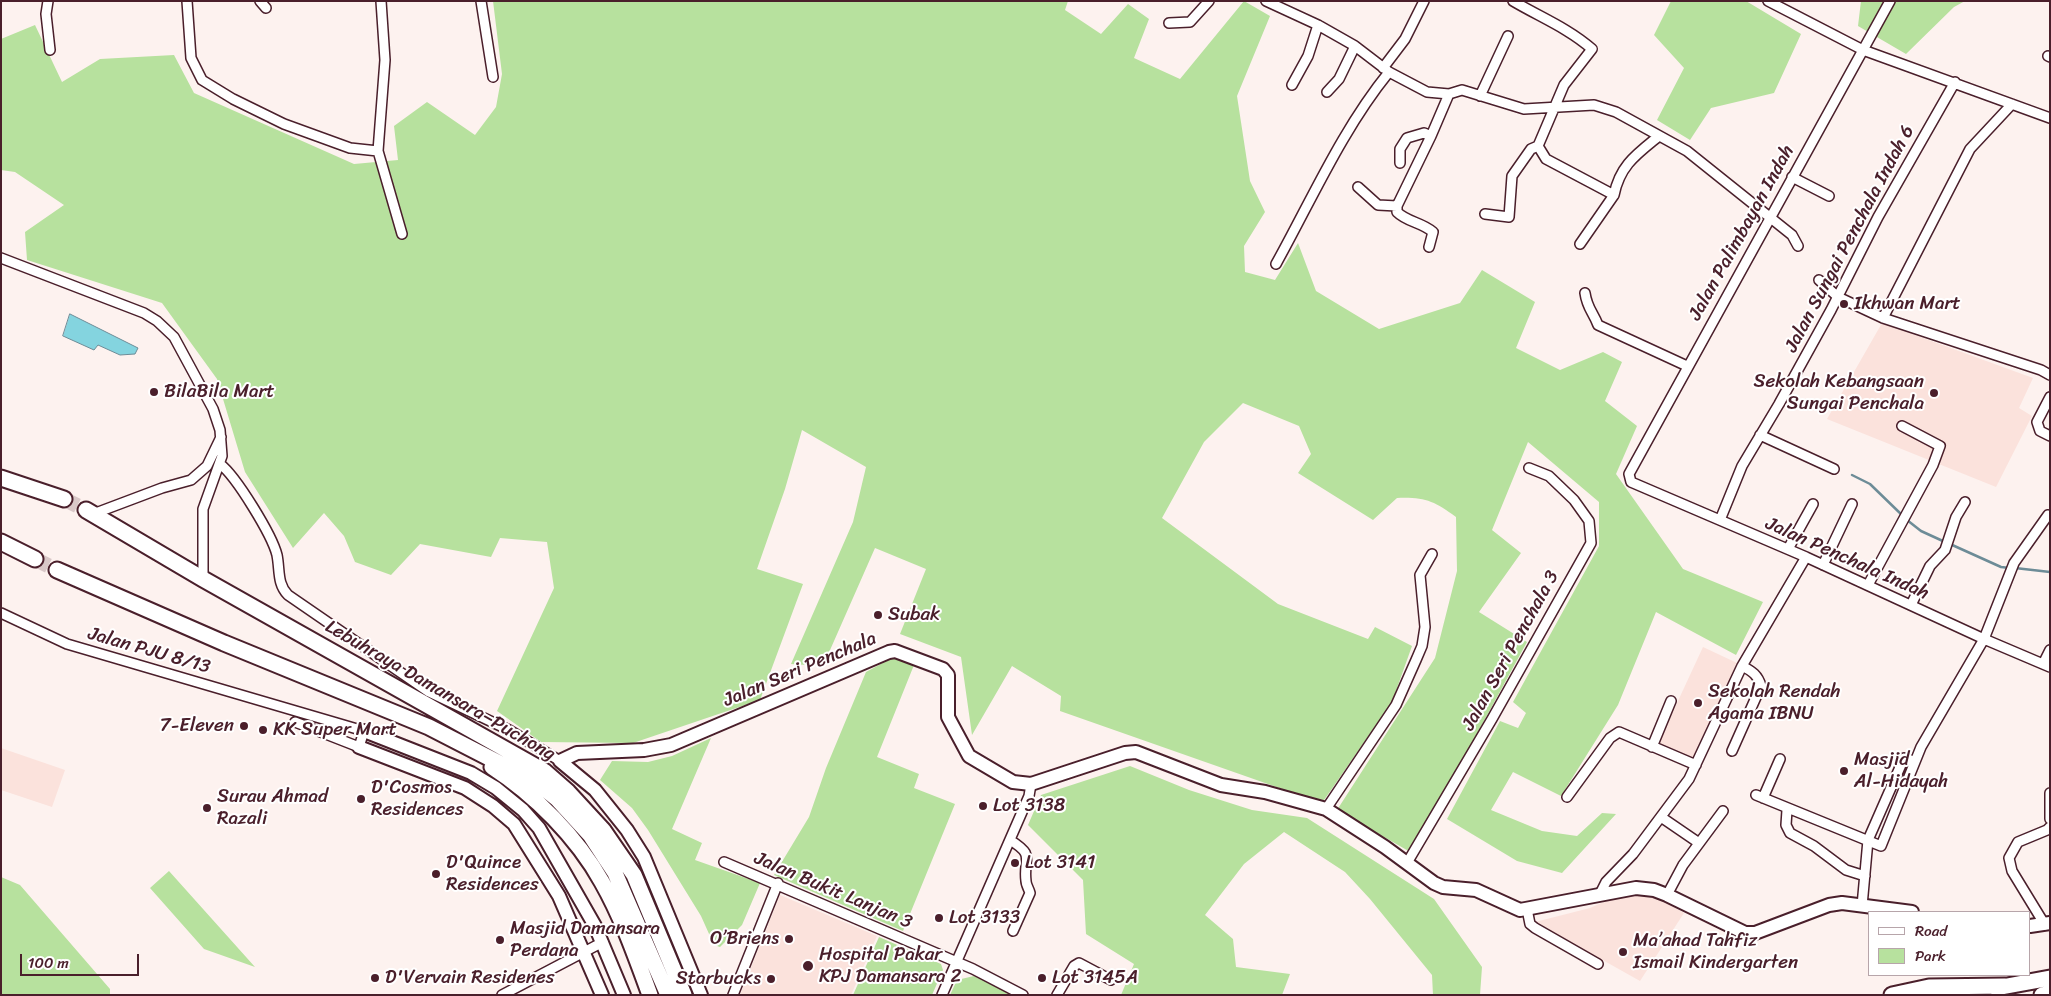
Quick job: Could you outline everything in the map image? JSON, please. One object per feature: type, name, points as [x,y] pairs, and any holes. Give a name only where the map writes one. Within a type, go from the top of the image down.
[{"type":"highway","points":[[1,478],[64,499]]},
{"type":"highway","name":"Lebuhraya Damansara–Puchong","points":[[89,512],[203,579],[544,771],[568,792],[603,830],[634,875],[684,995]]},
{"type":"highway","points":[[1,542],[35,559]]},
{"type":"highway","name":"Lebuhraya Damansara–Puchong","points":[[57,570],[224,643],[430,727],[536,782],[557,799],[583,828],[615,873],[668,995]]},
{"type":"highway","points":[[430,727],[504,775],[534,800],[588,858],[602,883],[638,962],[650,995]]},
{"type":"highway","points":[[1960,995],[2050,978]]},
{"type":"highway","points":[[1892,995],[1929,987],[2005,986]]},
{"type":"highway","points":[[2042,995],[2050,993]]},
{"type":"street","points":[[48,1],[46,14],[50,50]]},
{"type":"street","points":[[187,1],[191,58],[202,80],[233,99],[284,124],[350,148],[378,151]]},
{"type":"street","points":[[381,1],[385,60],[378,151],[402,234]]},
{"type":"street","points":[[480,1],[493,77]]},
{"type":"street","points":[[1169,23],[1190,22],[1209,1]]},
{"type":"street","points":[[1266,1],[1318,25],[1355,46],[1386,70],[1427,92],[1449,94],[1462,90],[1524,109],[1594,105],[1616,112],[1687,151],[1792,235],[1798,246]]},
{"type":"street","points":[[1276,264],[1350,127],[1405,39],[1424,1]]},
{"type":"street","points":[[1485,214],[1509,217],[1512,176],[1531,149],[1538,146],[1564,86],[1592,49],[1558,23],[1545,20],[1513,1]]},
{"type":"street","points":[[1768,1],[1863,50],[2050,118]]},
{"type":"street","name":"Jalan Palimbayan Indah","points":[[1631,482],[1628,474],[1890,1]]},
{"type":"street","points":[[1292,85],[1308,56],[1318,25]]},
{"type":"street","points":[[1480,96],[1508,36]]},
{"type":"street","points":[[1327,92],[1339,79],[1355,46]]},
{"type":"street","name":"Jalan Sungai Penchala Indah 6","points":[[1720,520],[1742,466],[1838,297],[1878,217],[1955,82]]},
{"type":"street","points":[[1429,247],[1434,232],[1424,224],[1401,216],[1397,212],[1397,206],[1449,94]]},
{"type":"street","points":[[1883,318],[1970,149],[2012,104]]},
{"type":"street","points":[[1400,163],[1400,149],[1407,138],[1424,133],[1431,136]]},
{"type":"street","points":[[1580,244],[1614,195],[1620,172],[1636,155],[1659,136]]},
{"type":"street","points":[[1538,146],[1546,159],[1614,195]]},
{"type":"street","points":[[1792,177],[1830,196]]},
{"type":"street","points":[[1358,188],[1378,205],[1397,206]]},
{"type":"street","points":[[1,258],[115,300],[162,324],[174,337],[213,410],[221,437],[220,464],[208,490],[203,509],[203,579]]},
{"type":"street","points":[[1819,280],[1838,297],[1883,318],[2041,370],[2050,375]]},
{"type":"street","points":[[1585,293],[1587,308],[1594,316],[1598,325],[1687,366]]},
{"type":"street","points":[[2050,397],[2038,422],[2040,431],[2050,436]]},
{"type":"street","points":[[1868,585],[1933,465],[1940,446],[1902,426]]},
{"type":"street","points":[[1760,435],[1834,469]]},
{"type":"street","points":[[89,512],[192,480],[206,466],[221,437]]},
{"type":"street","points":[[220,464],[236,480],[276,553],[281,585],[288,595],[429,692],[509,730],[560,761],[600,796],[627,830],[644,857],[701,995]]},
{"type":"street","name":"Jalan Seri Penchala 3","points":[[1407,863],[1492,719],[1591,543],[1589,521],[1574,500],[1549,476],[1529,468]]},
{"type":"street","name":"Jalan Penchala Indah","points":[[1631,482],[1788,549],[1984,639],[2046,665]]},
{"type":"street","points":[[1911,605],[1930,566],[1945,550],[1956,517],[1964,502]]},
{"type":"street","points":[[1788,549],[1813,504]]},
{"type":"street","points":[[1823,565],[1852,504]]},
{"type":"street","points":[[1780,759],[1760,797],[1787,810],[1881,846],[1914,760],[1984,639],[2014,563],[2048,515]]},
{"type":"street","points":[[1326,809],[1396,705],[1422,646],[1425,628],[1420,575],[1432,554]]},
{"type":"street","points":[[1599,896],[1606,882],[1633,854],[1696,766],[1742,666],[1806,557]]},
{"type":"street","name":"Jalan PJU 8/13","points":[[1,613],[67,644],[340,724]]},
{"type":"street","points":[[2046,665],[2050,650]]},
{"type":"street","name":"Jalan Seri Penchala","points":[[560,761],[577,753],[644,750],[671,745],[862,661],[895,651],[943,670],[948,675],[948,717],[969,756],[1013,782],[1032,784]]},
{"type":"street","points":[[1732,751],[1760,686],[1759,678],[1754,672],[1742,666]]},
{"type":"street","points":[[1652,747],[1671,700]]},
{"type":"street","points":[[292,709],[321,732]]},
{"type":"street","points":[[602,995],[549,878],[514,824],[493,806],[464,788],[295,722],[318,720],[340,724],[364,731],[471,772],[496,788],[523,810],[539,828],[603,942],[624,995]]},
{"type":"street","points":[[359,747],[364,731]]},
{"type":"street","points":[[1567,797],[1610,738],[1619,732],[1696,766]]},
{"type":"street","points":[[942,995],[1029,796],[1032,784],[1125,753],[1136,752],[1221,785],[1265,792],[1326,809],[1407,863],[1434,884],[1443,887],[1476,890],[1516,909],[1527,909],[1636,888],[1654,890],[1667,895],[1745,933],[1755,934],[1829,905],[1842,903],[1904,911]]},
{"type":"street","points":[[1862,906],[1868,840],[1904,758],[1914,760]]},
{"type":"street","points":[[2050,793],[2050,819]]},
{"type":"street","points":[[1667,895],[1683,865],[1723,810]]},
{"type":"street","points":[[1787,810],[1786,825],[1790,833],[1814,846],[1846,870],[1865,876]]},
{"type":"street","points":[[1660,817],[1699,844]]},
{"type":"street","points":[[2031,926],[2047,924],[2012,871],[2008,858],[2018,842],[2050,827]]},
{"type":"street","points":[[1010,840],[1026,853],[1028,857],[1026,882],[1030,893],[1013,931]]},
{"type":"street","name":"Jalan Bukit Lanjan 3","points":[[724,862],[956,963],[1023,995]]},
{"type":"street","points":[[733,995],[778,884]]},
{"type":"street","points":[[1527,909],[1530,924],[1535,928],[1598,964]]},
{"type":"street","points":[[502,995],[603,942]]},
{"type":"street","points":[[1057,995],[1074,966],[1079,963],[1110,980]]},
{"type":"shaded area","name":"Sekolah Kebangsaan Sungai Penchala","points":[[1882,323],[2033,378],[2019,408],[2032,416],[1996,487],[1827,419]]},
{"type":"shaded area","name":"Sekolah Rendah Agama IBNU","points":[[1703,647],[1737,663],[1695,761],[1658,744]]},
{"type":"shaded area","points":[[1,748],[65,770],[52,807],[1,790]]},
{"type":"shaded area","name":"Ma’ahad Tahfiz Ismail Kindergarten","points":[[1635,894],[1662,900],[1684,913],[1640,981],[1535,922],[1590,908],[1615,897]]},
{"type":"shaded area","name":"Hospital Pakar KPJ Damansara 2","points":[[780,895],[877,936],[851,995],[740,995]]},
{"type":"green space","points":[[493,1],[1068,1],[1065,10],[1101,34],[1128,4],[1149,19],[1134,58],[1180,79],[1244,1],[1270,16],[1237,96],[1250,181],[1265,212],[1244,246],[1245,272],[1275,280],[1298,243],[1316,291],[1379,329],[1460,303],[1482,270],[1535,302],[1516,348],[1560,370],[1603,352],[1622,362],[1605,401],[1637,426],[1616,474],[1683,569],[1763,602],[1736,655],[1656,612],[1618,705],[1561,796],[1513,772],[1491,810],[1542,831],[1577,836],[1602,813],[1616,814],[1562,873],[1517,861],[1447,819],[1500,721],[1518,728],[1526,713],[1513,702],[1599,546],[1599,502],[1528,442],[1492,530],[1521,553],[1479,612],[1527,642],[1412,853],[1337,810],[1435,658],[1457,571],[1456,517],[1429,501],[1415,498],[1397,498],[1373,520],[1298,473],[1311,454],[1299,426],[1243,403],[1204,442],[1162,518],[1278,604],[1368,639],[1375,627],[1412,646],[1392,702],[1322,803],[1060,711],[1061,696],[1012,666],[972,735],[961,657],[900,634],[926,569],[875,548],[823,666],[791,664],[853,522],[866,467],[802,430],[785,489],[757,569],[803,584],[760,700],[633,743],[541,742],[497,711],[554,588],[547,542],[500,538],[491,557],[420,544],[391,575],[355,562],[344,536],[324,513],[293,548],[245,472],[217,379],[162,303],[27,260],[25,232],[64,205],[15,172],[1,170],[1,39],[35,25],[62,82],[100,59],[174,55],[194,93],[354,164],[398,160],[394,126],[427,102],[475,135],[496,107],[502,74]]},
{"type":"green space","points":[[1671,1],[1746,1],[1801,34],[1774,93],[1711,108],[1690,140],[1657,120],[1684,68],[1654,35]]},
{"type":"green space","points":[[1861,1],[1965,1],[1954,7],[1906,54],[1858,26]]},
{"type":"green space","points":[[892,658],[914,665],[877,757],[919,774],[914,788],[955,804],[903,931],[774,875],[809,817],[826,768],[866,672]]},
{"type":"green space","points":[[711,738],[672,829],[702,843],[695,860],[760,883],[742,925],[720,947],[714,945],[701,916],[648,830],[632,808],[600,780],[612,761],[648,762],[672,756]]},
{"type":"green space","points":[[1130,766],[1189,790],[1252,810],[1307,818],[1434,899],[1482,967],[1480,995],[1433,995],[1432,975],[1370,899],[1345,872],[1284,832],[1244,864],[1205,915],[1233,939],[1236,967],[1290,974],[1282,995],[1121,995],[1134,964],[1086,934],[1083,880],[1028,825],[1041,795]]},
{"type":"green space","points":[[169,871],[255,967],[204,949],[150,888]]},
{"type":"green space","points":[[1,877],[20,885],[110,989],[110,995],[1,995]]},
{"type":"green space","points":[[879,937],[941,964],[943,970],[932,995],[853,995]]},
{"type":"green space","points":[[974,976],[1015,995],[950,995],[957,980]]},
{"type":"water","points":[[70,314],[138,348],[135,354],[120,355],[98,345],[94,350],[63,336]]},
{"type":"waterway","points":[[1852,475],[1870,484],[1903,516]]},
{"type":"waterway","points":[[1907,520],[1921,531],[1945,542]]},
{"type":"waterway","points":[[1950,544],[2001,567],[2010,568]]},
{"type":"waterway","points":[[2015,568],[2050,572]]},
{"type":"tunnel","points":[[64,499],[86,510]]},
{"type":"tunnel","points":[[35,559],[57,570]]},
{"type":"place","name":"Ikhwan Mart","points":[[1844,304]]},
{"type":"place","name":"BilaBila Mart","points":[[154,392]]},
{"type":"place","name":"Sekolah Kebangsaan Sungai Penchala","points":[[1934,393]]},
{"type":"place","name":"Subak","points":[[878,615]]},
{"type":"place","name":"Sekolah Rendah Agama IBNU","points":[[1698,703]]},
{"type":"place","name":"7-Eleven","points":[[244,726]]},
{"type":"place","name":"KK Super Mart","points":[[263,730]]},
{"type":"place","name":"Masjid Al-Hidayah","points":[[1844,771]]},
{"type":"place","name":"D'Cosmos Residences","points":[[361,799]]},
{"type":"place","name":"Lot 3138","points":[[983,806]]},
{"type":"place","name":"Surau Ahmad Razali","points":[[207,808]]},
{"type":"place","name":"Lot 3141","points":[[1015,863]]},
{"type":"place","name":"D'Quince Residences","points":[[436,874]]},
{"type":"place","name":"Lot 3133","points":[[939,918]]},
{"type":"place","name":"O’Briens","points":[[789,939]]},
{"type":"place","name":"Masjid Damansara Perdana","points":[[500,940]]},
{"type":"place","name":"Ma’ahad Tahfiz Ismail Kindergarten","points":[[1623,952]]},
{"type":"place","name":"Hospital Pakar KPJ Damansara 2","points":[[808,966]]},
{"type":"place","name":"D'Vervain Residenes","points":[[375,978]]},
{"type":"place","name":"Lot 3145A","points":[[1042,978]]},
{"type":"place","name":"Starbucks","points":[[771,979]]}]
